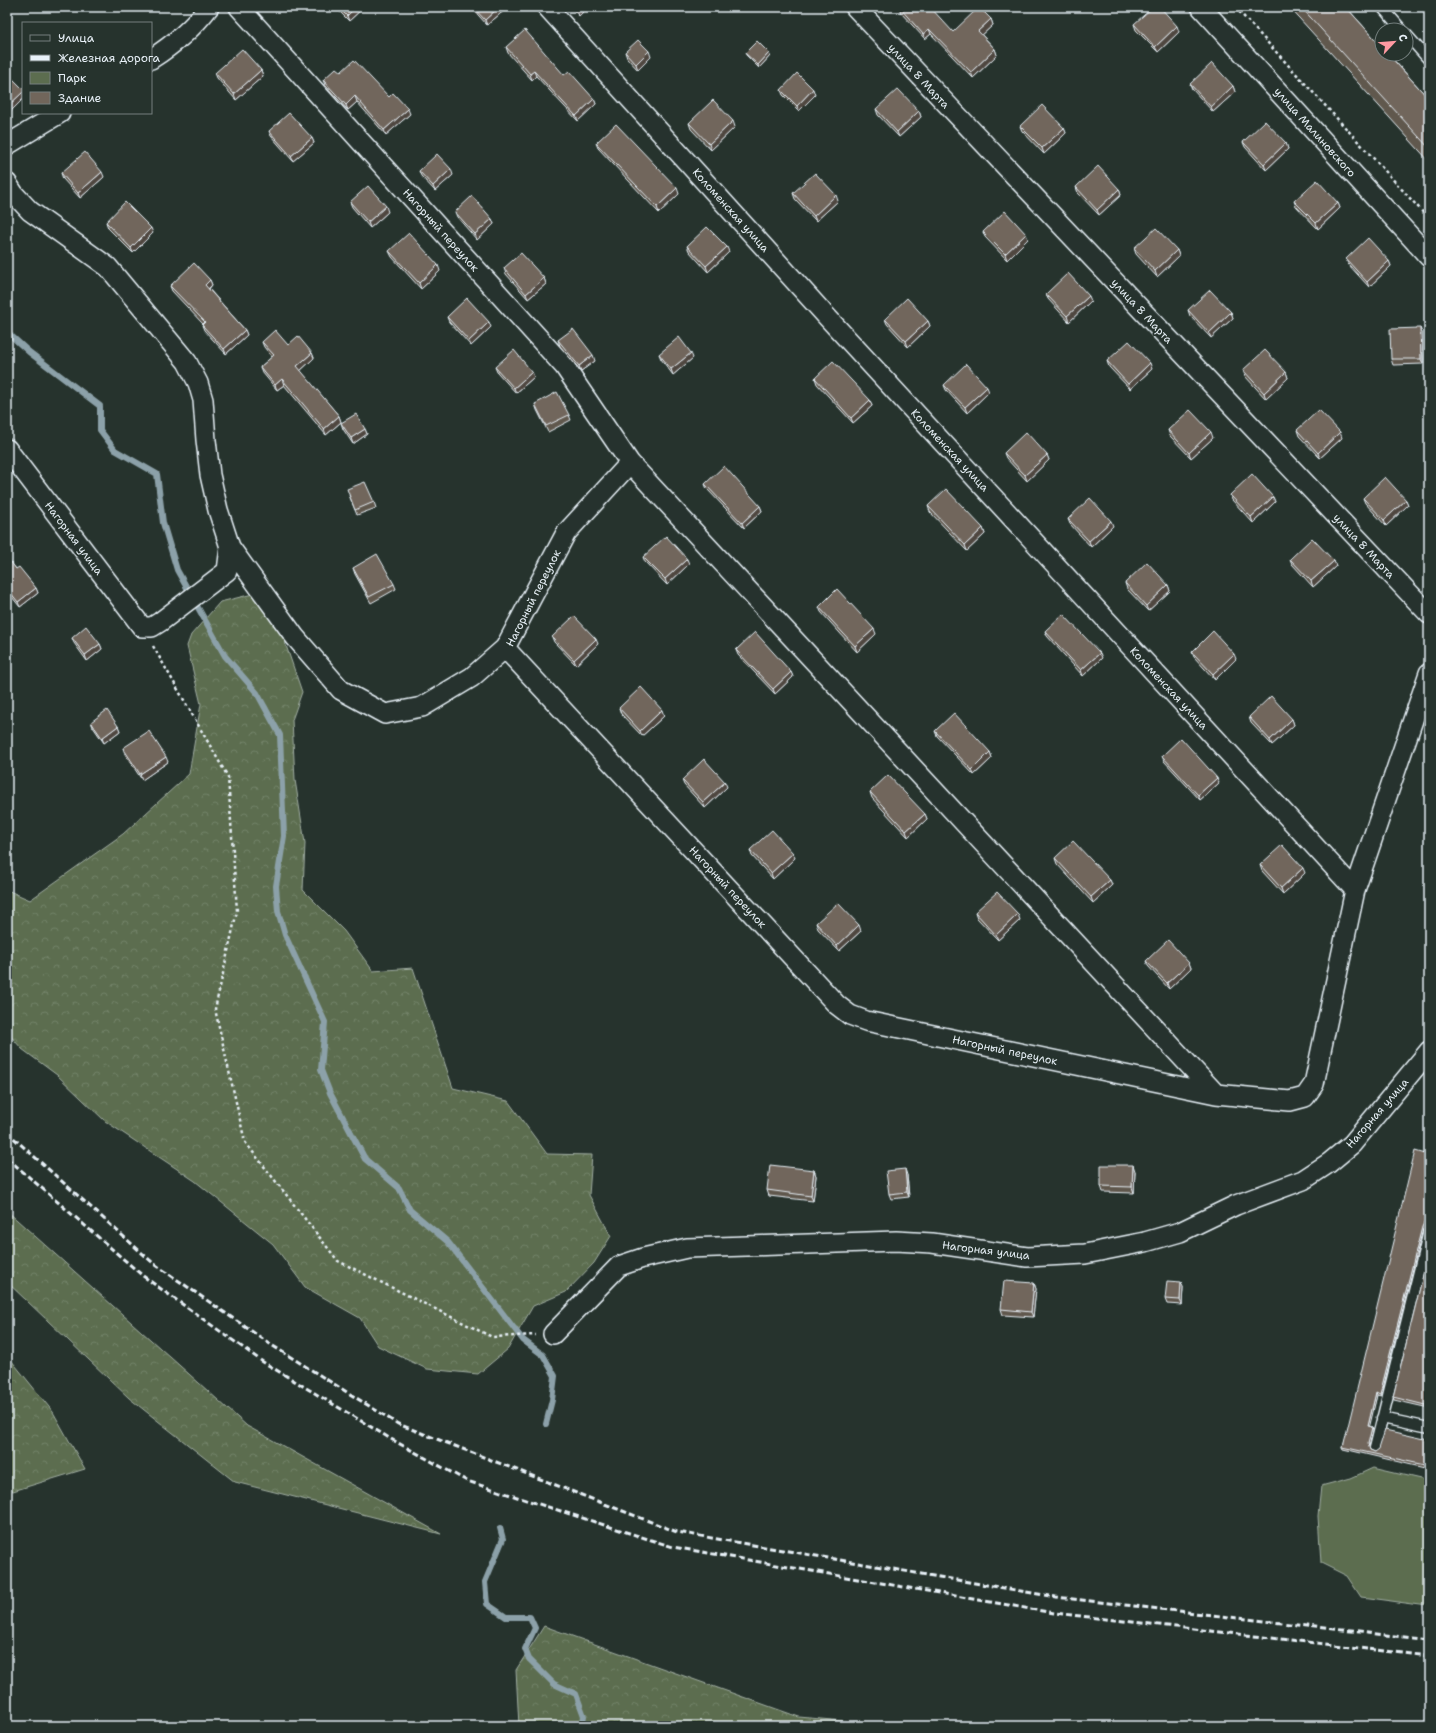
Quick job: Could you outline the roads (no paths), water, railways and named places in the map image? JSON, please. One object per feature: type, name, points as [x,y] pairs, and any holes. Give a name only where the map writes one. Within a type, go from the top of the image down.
[{"type":"street","points":[[152,58],[169,48],[198,21],[209,7]]},
{"type":"street","name":"Нагорный переулок","points":[[239,7],[564,366],[630,464],[1216,1094]]},
{"type":"street","name":"Коломенская улица","points":[[547,7],[839,329],[1355,890]]},
{"type":"street","name":"улица 8 Марта","points":[[855,7],[1429,614]]},
{"type":"street","name":"улица Малиновского","points":[[1201,7],[1429,257]]},
{"type":"street","points":[[7,145],[58,114]]},
{"type":"street","points":[[7,183],[14,194],[34,215],[86,250],[108,267],[187,362],[198,383],[203,400],[210,475],[218,510],[230,546],[295,637],[341,690],[385,714],[422,707],[472,677],[505,648]]},
{"type":"street","name":"Нагорная улица","points":[[7,449],[142,626],[152,627],[160,622],[227,571],[230,546]]},
{"type":"street","name":"Нагорный переулок","points":[[630,464],[566,533],[505,648],[837,1005],[850,1015],[866,1021],[1216,1094],[1290,1101],[1306,1097],[1314,1084],[1355,890]]},
{"type":"street","points":[[1355,890],[1429,672]]},
{"type":"street","name":"Нагорная улица","points":[[553,1334],[620,1266],[643,1258],[687,1248],[896,1241],[932,1243],[1027,1257],[1085,1254],[1145,1242],[1180,1232],[1236,1205],[1302,1180],[1329,1163],[1352,1144],[1429,1051]]},
{"type":"lane","points":[[1382,7],[1395,22]]},
{"type":"lane","points":[[1414,43],[1429,60]]},
{"type":"lane","points":[[1375,1448],[1429,1231]]},
{"type":"lane","points":[[1382,1418],[1429,1428]]},
{"type":"waterway","points":[[7,332],[29,352],[100,406],[100,430],[115,450],[157,474],[163,523],[177,570],[225,656],[257,693],[280,735],[284,836],[276,886],[278,911],[285,935],[325,1022],[321,1070],[330,1093],[365,1159],[399,1188],[410,1210],[448,1242],[523,1340],[543,1355],[555,1376],[552,1400],[546,1424]]},
{"type":"waterway","points":[[500,1528],[503,1539],[485,1582],[487,1604],[506,1617],[530,1617],[535,1628],[525,1649],[529,1659],[554,1684],[576,1694],[584,1716],[582,1726]]},
{"type":"railway","points":[[7,1132],[153,1263],[273,1346],[398,1424],[677,1532],[1056,1597],[1429,1640]]},
{"type":"railway","points":[[7,1158],[143,1276],[263,1362],[391,1439],[467,1481],[673,1547],[1054,1613],[1429,1656]]}]
